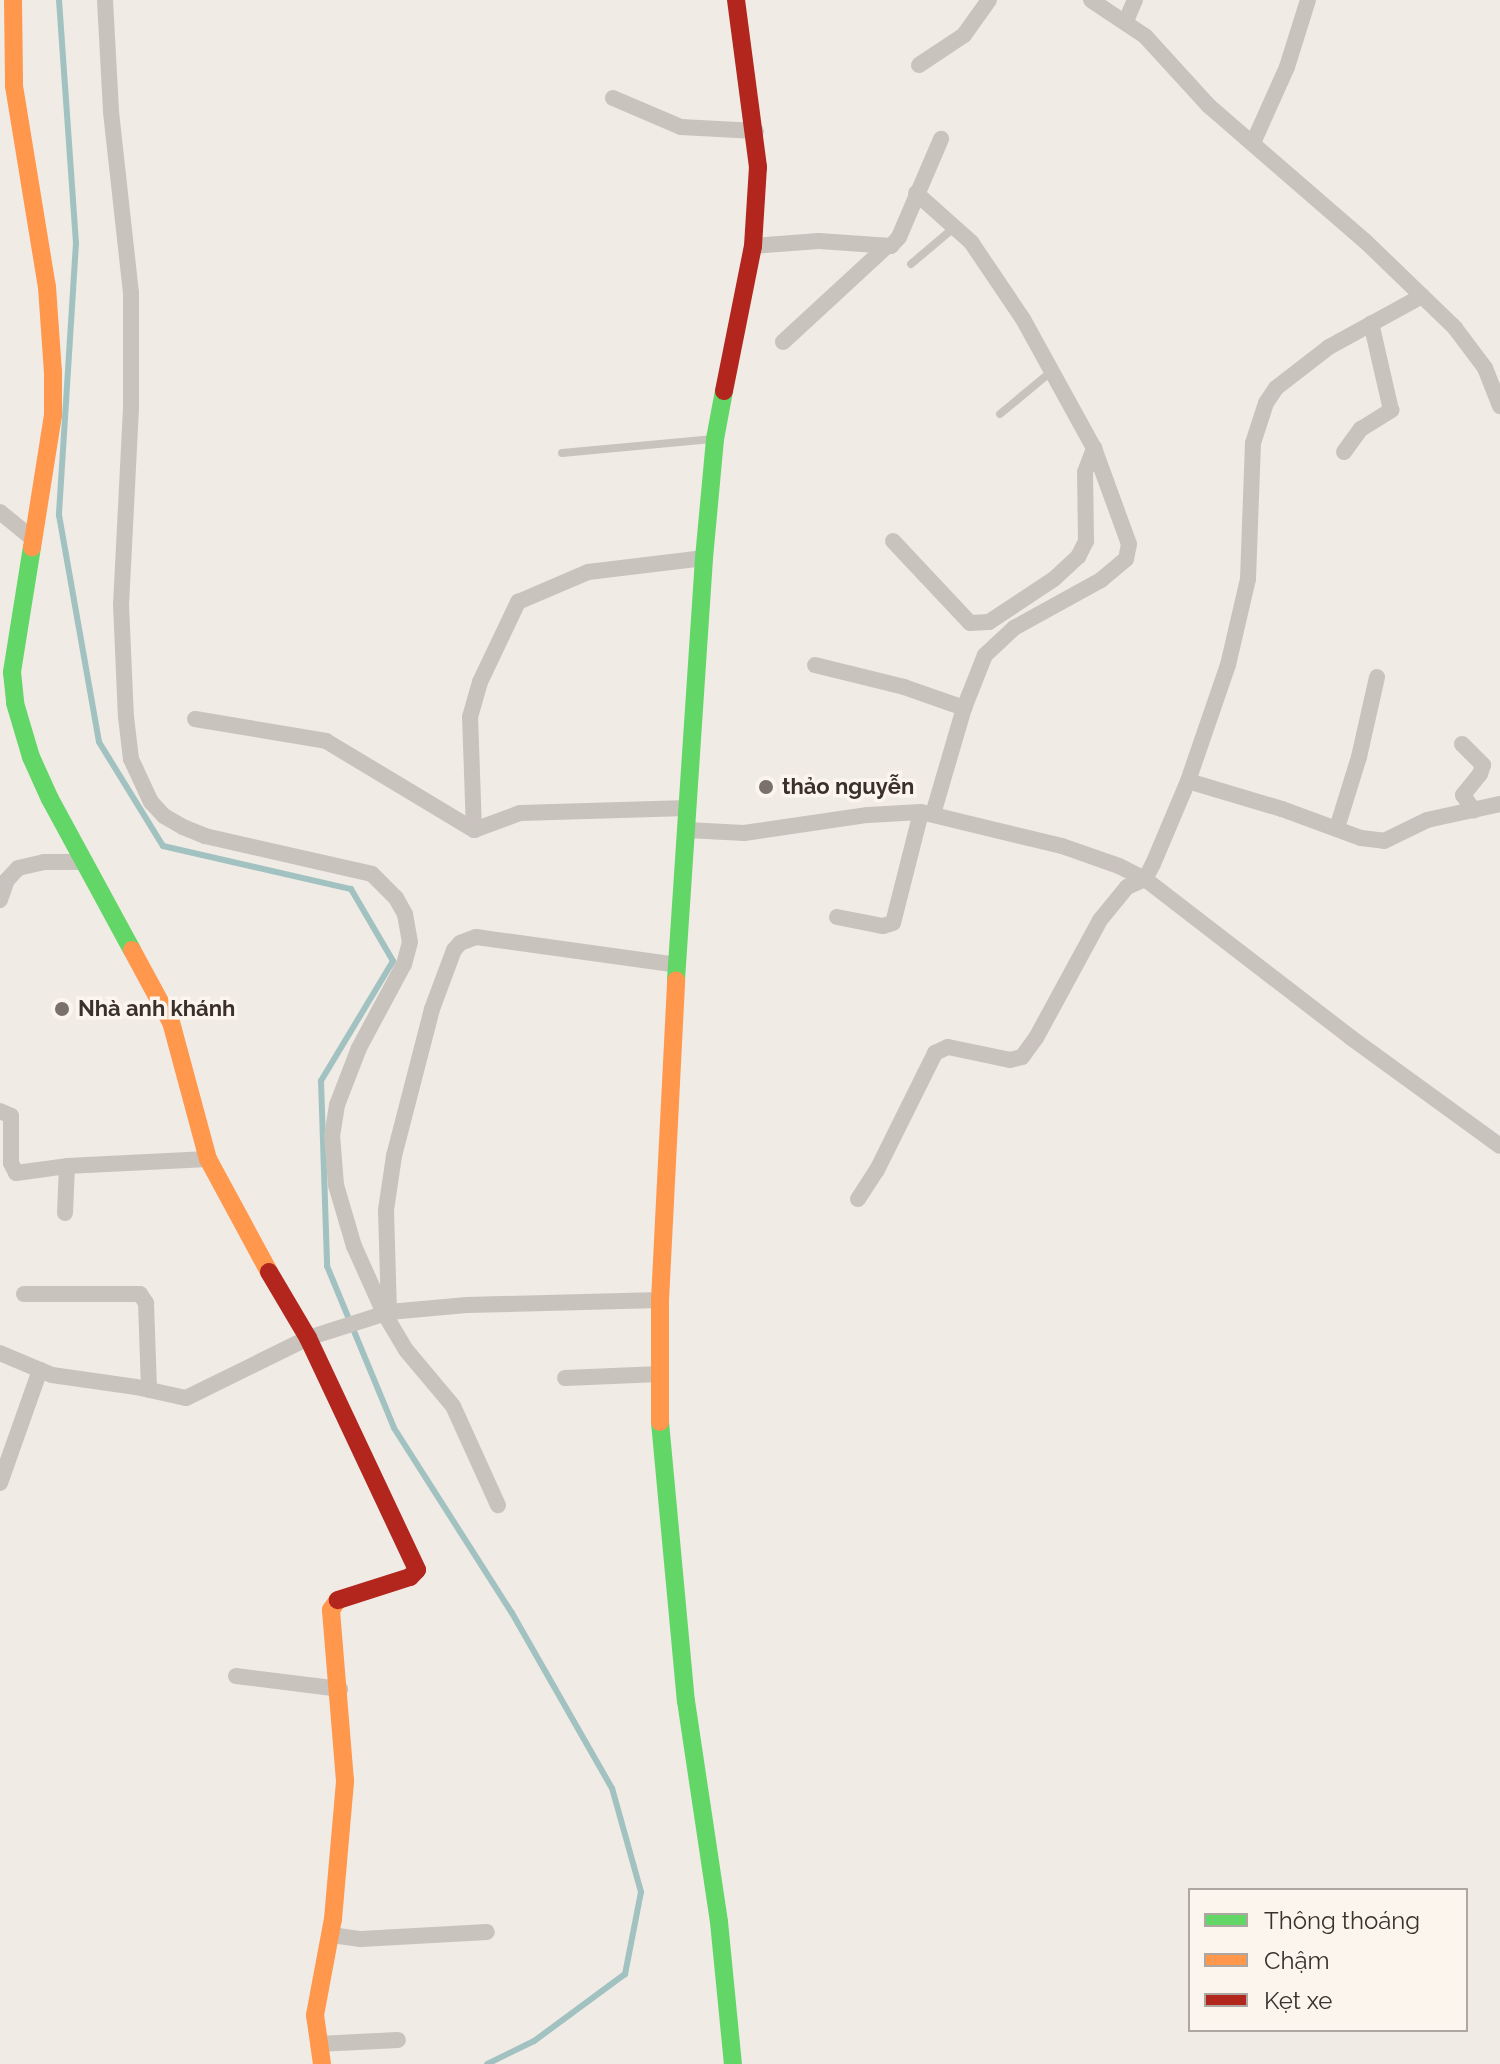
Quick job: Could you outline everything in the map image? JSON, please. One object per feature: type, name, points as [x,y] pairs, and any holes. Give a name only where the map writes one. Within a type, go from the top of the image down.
[{"type":"street","points":[[13,0],[14,86],[47,287],[53,415],[7,702],[39,776],[171,1022],[208,1159],[233,1211],[316,1336],[417,1570],[410,1577],[335,1601],[330,1615],[340,1689],[345,1781],[331,1935],[315,2015],[322,2064]]},
{"type":"street","points":[[105,0],[109,82],[131,293],[131,408],[121,604],[131,759],[151,802],[164,816],[183,827],[205,836],[372,874],[396,898],[405,914],[410,942],[404,964],[345,1078],[332,1135],[332,1160],[343,1213],[380,1314],[453,1406],[498,1505]]},
{"type":"street","points":[[733,2064],[719,1922],[686,1701],[660,1451],[660,1300],[677,965],[704,558],[715,439],[753,246],[758,167],[756,131],[736,0]]},
{"type":"street","points":[[919,65],[964,35],[989,0]]},
{"type":"street","points":[[1091,0],[1126,21],[1154,45],[1209,106],[1422,296],[1472,346],[1500,406]]},
{"type":"street","points":[[1126,21],[1135,0]]},
{"type":"street","points":[[1253,143],[1287,67],[1308,0]]},
{"type":"street","points":[[613,98],[681,127],[756,131]]},
{"type":"street","points":[[783,342],[899,237],[941,139]]},
{"type":"street","points":[[837,917],[883,926],[893,923],[927,813],[979,666],[1001,638],[1101,580],[1129,552],[1126,532],[1094,448],[1004,288],[956,226],[916,193]]},
{"type":"street","points":[[753,246],[819,241],[886,247]]},
{"type":"street","points":[[858,1199],[877,1170],[935,1053],[948,1047],[1010,1060],[1022,1057],[1036,1038],[1100,920],[1127,887],[1145,879],[1188,781],[1228,665],[1248,579],[1253,443],[1266,403],[1276,388],[1297,370],[1371,323],[1422,296]]},
{"type":"street","points":[[1344,452],[1361,429],[1391,410],[1371,323]]},
{"type":"street","points":[[893,541],[970,623],[989,622],[1054,579],[1078,557],[1086,541],[1085,472],[1094,448]]},
{"type":"street","points":[[0,512],[33,539]]},
{"type":"street","points":[[474,830],[470,717],[480,682],[518,602],[588,572],[704,558]]},
{"type":"street","points":[[815,665],[904,687],[964,708]]},
{"type":"street","points":[[1337,828],[1359,757],[1377,677]]},
{"type":"street","points":[[195,719],[326,741],[474,830]]},
{"type":"street","points":[[1462,744],[1483,765],[1480,774],[1464,793],[1474,811]]},
{"type":"street","points":[[1188,781],[1361,838],[1384,841],[1427,820],[1500,804]]},
{"type":"street","points":[[474,830],[520,813],[688,808]]},
{"type":"street","points":[[687,830],[744,833],[868,815],[927,813],[1062,846],[1119,866],[1145,879],[1350,1037],[1500,1146]]},
{"type":"street","points":[[0,900],[7,880],[18,868],[44,862],[84,862]]},
{"type":"street","points":[[380,1314],[386,1210],[394,1156],[432,1009],[454,950],[460,943],[476,937],[677,965]]},
{"type":"street","points":[[0,1111],[11,1116],[11,1163],[16,1173],[67,1166],[208,1159]]},
{"type":"street","points":[[65,1213],[67,1166]]},
{"type":"street","points":[[24,1294],[140,1294],[146,1303],[149,1390]]},
{"type":"street","points":[[0,1353],[40,1370],[177,1398],[194,1396],[316,1336],[380,1314],[467,1305],[660,1300]]},
{"type":"street","points":[[0,1483],[40,1370]]},
{"type":"street","points":[[565,1378],[660,1374]]},
{"type":"street","points":[[236,1676],[340,1689]]},
{"type":"street","points":[[331,1935],[361,1939],[487,1932]]},
{"type":"street","points":[[318,2044],[398,2040]]},
{"type":"lane","points":[[0,5],[6,0]]},
{"type":"lane","points":[[911,264],[956,226]]},
{"type":"lane","points":[[1000,414],[1052,370]]},
{"type":"lane","points":[[562,453],[715,439]]},
{"type":"waterway","points":[[59,0],[76,243],[59,515],[99,742],[163,846],[351,889],[393,961],[321,1081],[327,1266],[394,1428],[512,1613],[612,1788],[641,1892],[625,1974],[534,2041],[487,2064]]},
{"type":"traffic: fast","points":[[676,980],[704,558],[715,439],[724,391]]},
{"type":"traffic: fast","points":[[32,547],[12,672],[15,703],[31,757],[50,799],[132,950]]},
{"type":"traffic: fast","points":[[660,1422],[686,1701],[719,1922],[733,2064]]},
{"type":"traffic: slow","points":[[13,0],[14,86],[47,287],[53,372],[53,415],[32,547]]},
{"type":"traffic: slow","points":[[132,950],[171,1022],[208,1159],[269,1272]]},
{"type":"traffic: slow","points":[[660,1422],[660,1300],[676,980]]},
{"type":"traffic: slow","points":[[322,2064],[315,2015],[333,1919],[345,1781],[331,1610],[338,1600]]},
{"type":"traffic: jam","points":[[724,391],[753,246],[758,167],[736,0]]},
{"type":"traffic: jam","points":[[269,1272],[308,1338],[417,1570],[410,1577],[338,1600]]},
{"type":"place","name":"thảo nguyễn","points":[[766,787]]},
{"type":"place","name":"Nhà anh khánh","points":[[62,1009]]}]
